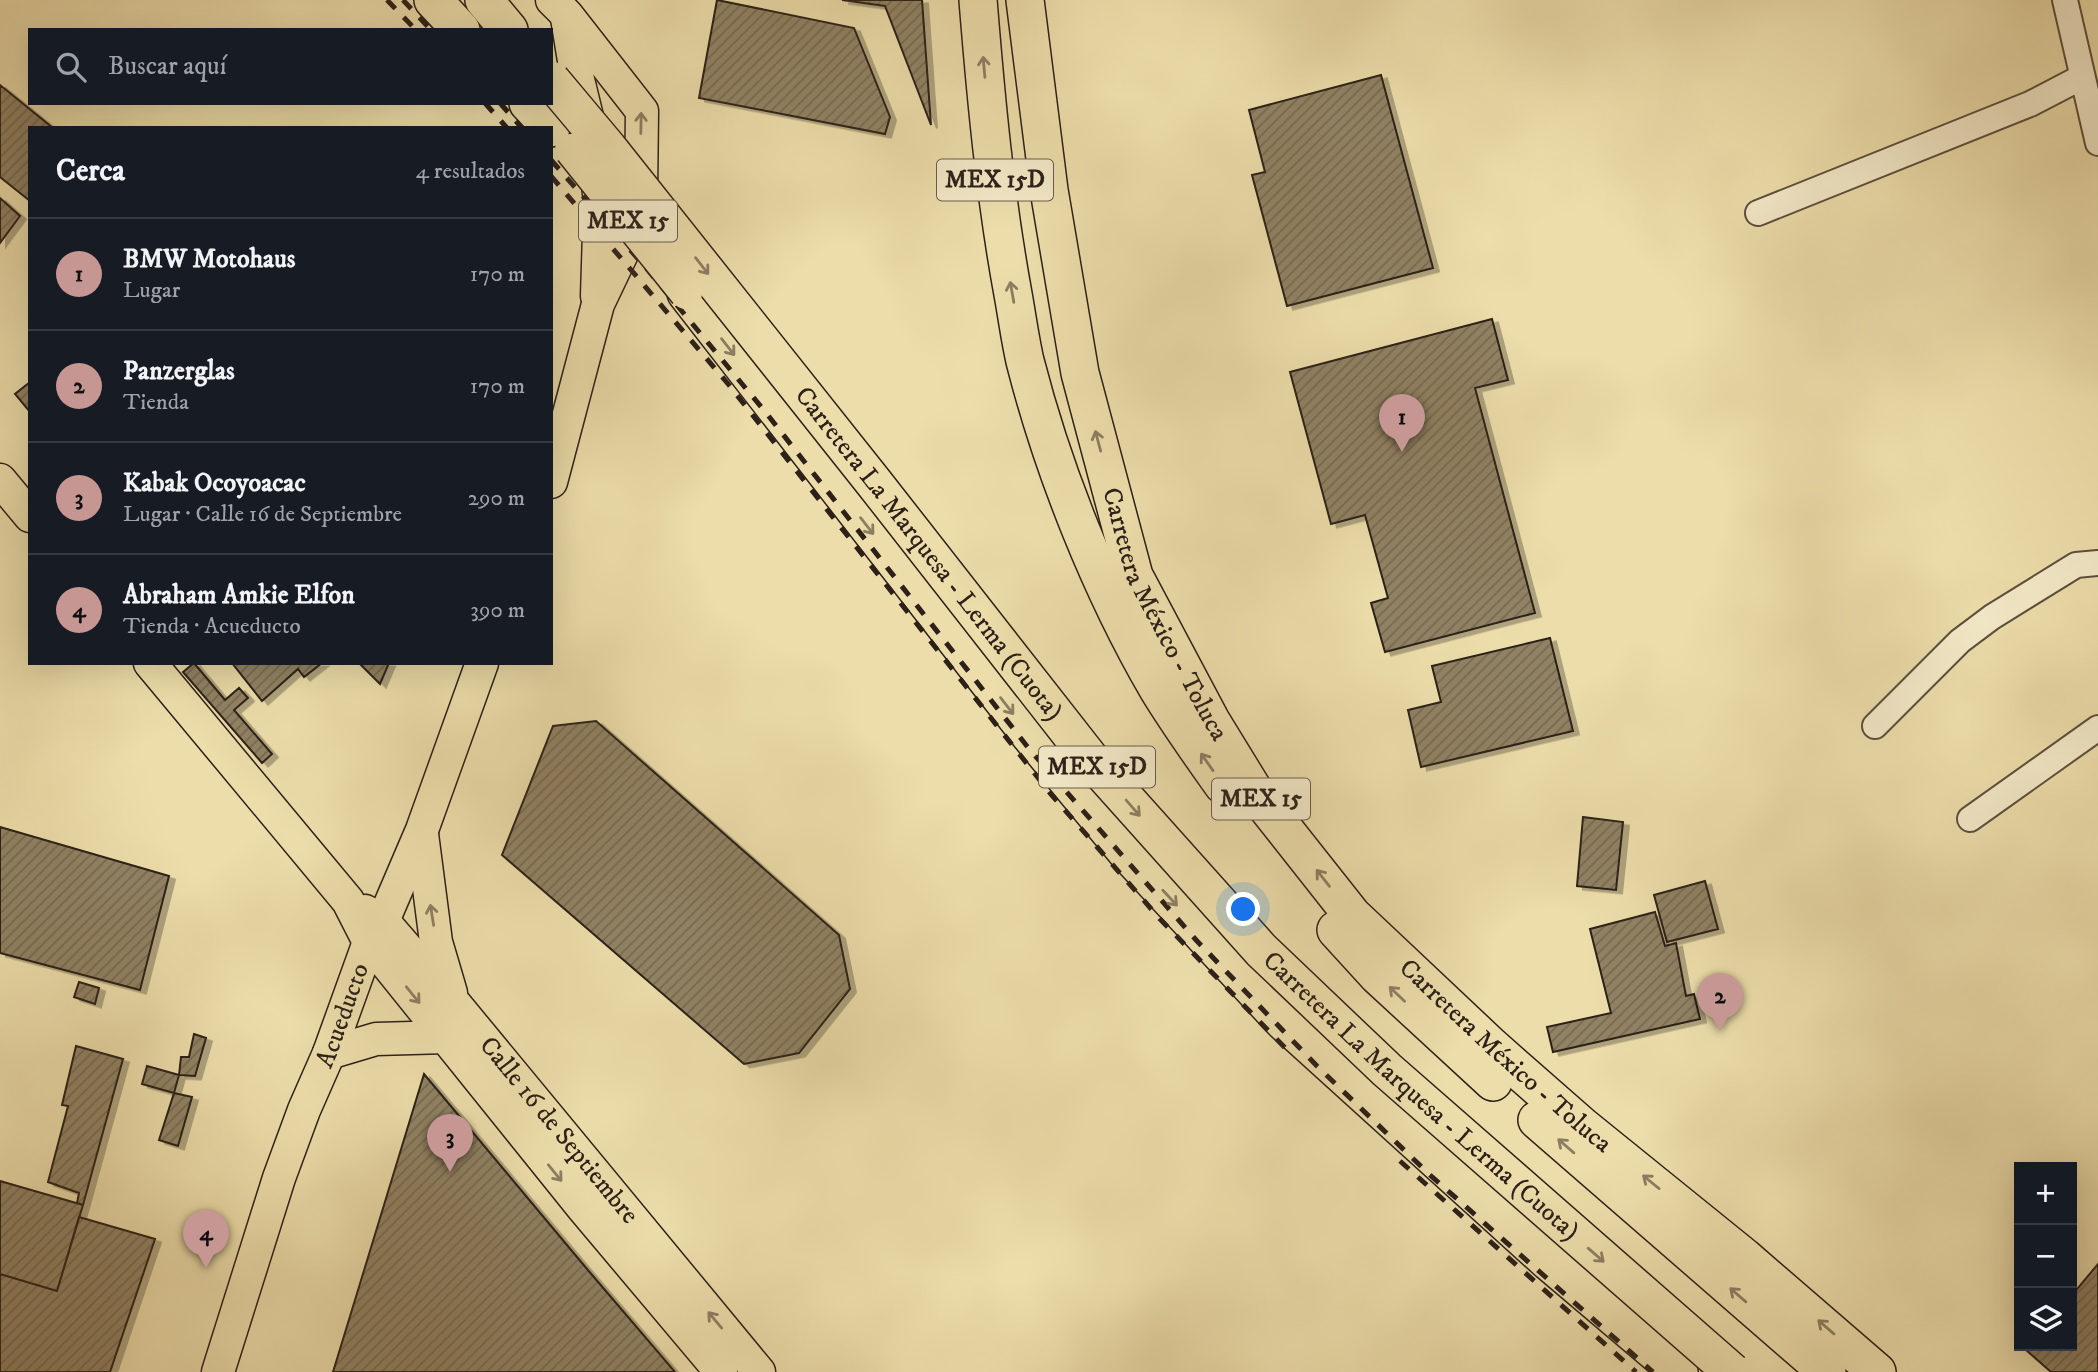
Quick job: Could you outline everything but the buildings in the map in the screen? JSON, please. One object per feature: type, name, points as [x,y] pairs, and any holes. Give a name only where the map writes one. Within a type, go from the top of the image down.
[{"type":"highway","points":[[433,0],[459,28]]},
{"type":"highway","points":[[484,0],[507,28]]},
{"type":"highway","name":"MEX 15D","points":[[978,0],[999,222],[1024,359],[1045,430],[1088,546],[1158,689],[1244,815],[1312,903],[1378,976],[1430,1025],[1827,1372]]},
{"type":"highway","name":"Carretera México - Toluca","points":[[1025,0],[1049,190],[1080,373],[1098,443],[1134,576],[1225,745],[1254,791],[1352,915],[1572,1118],[1744,1257],[1877,1372]]},
{"type":"highway","name":"Carretera La Marquesa - Lerma (Cuota)","points":[[553,82],[617,158],[1091,760],[1252,941],[1387,1070],[1732,1372]]},
{"type":"highway","name":"MEX 15","points":[[530,105],[550,126]]},
{"type":"highway","name":"MEX 15","points":[[686,293],[1029,734],[1129,855],[1283,1021],[1549,1262],[1679,1372]]},
{"type":"main road","points":[[560,7],[589,125],[600,201],[597,304]]},
{"type":"main road","points":[[553,474],[597,304],[629,239],[641,194],[642,111],[560,7]]},
{"type":"main road","name":"MEX 15","points":[[558,135],[686,293]]},
{"type":"main road","points":[[0,480],[28,514]]},
{"type":"main road","name":"Calle 16 de Septiembre","points":[[152,665],[348,901],[376,932],[455,1004],[759,1372]]},
{"type":"main road","name":"Acueducto","points":[[218,1372],[279,1178],[304,1110],[376,932],[422,830],[481,665]]},
{"type":"main road","points":[[422,830],[436,942],[455,1004]]},
{"type":"main road","name":"Calle 16 de Septiembre","points":[[376,932],[447,1037],[583,1208],[721,1372]]},
{"type":"main road","points":[[329,1053],[376,1039],[447,1037]]},
{"type":"street","points":[[2065,0],[2098,143]]},
{"type":"street","points":[[1758,213],[2030,104],[2081,77]]},
{"type":"street","points":[[1875,726],[1960,641],[1992,617],[2076,565],[2098,563]]},
{"type":"street","points":[[1970,819],[2098,728]]},
{"type":"railway","points":[[387,0],[414,28]]},
{"type":"railway","points":[[403,0],[429,28]]},
{"type":"railway","points":[[487,105],[505,126]]},
{"type":"railway","points":[[502,105],[520,126]]},
{"type":"railway","points":[[553,162],[647,269],[767,414],[1030,750],[1197,941],[1317,1066],[1430,1175],[1653,1372]]},
{"type":"railway","points":[[553,178],[729,385],[1050,793],[1160,919],[1293,1056]]},
{"type":"railway","points":[[1400,1161],[1636,1372]]},
{"type":"place","name":"BMW Motohaus","points":[[1402,452]]},
{"type":"place","name":"Panzerglas","points":[[1720,1031]]},
{"type":"place","name":"Kabak Ocoyoacac","points":[[450,1172]]},
{"type":"place","name":"Abraham Amkie Elfon","points":[[206,1268]]}]
